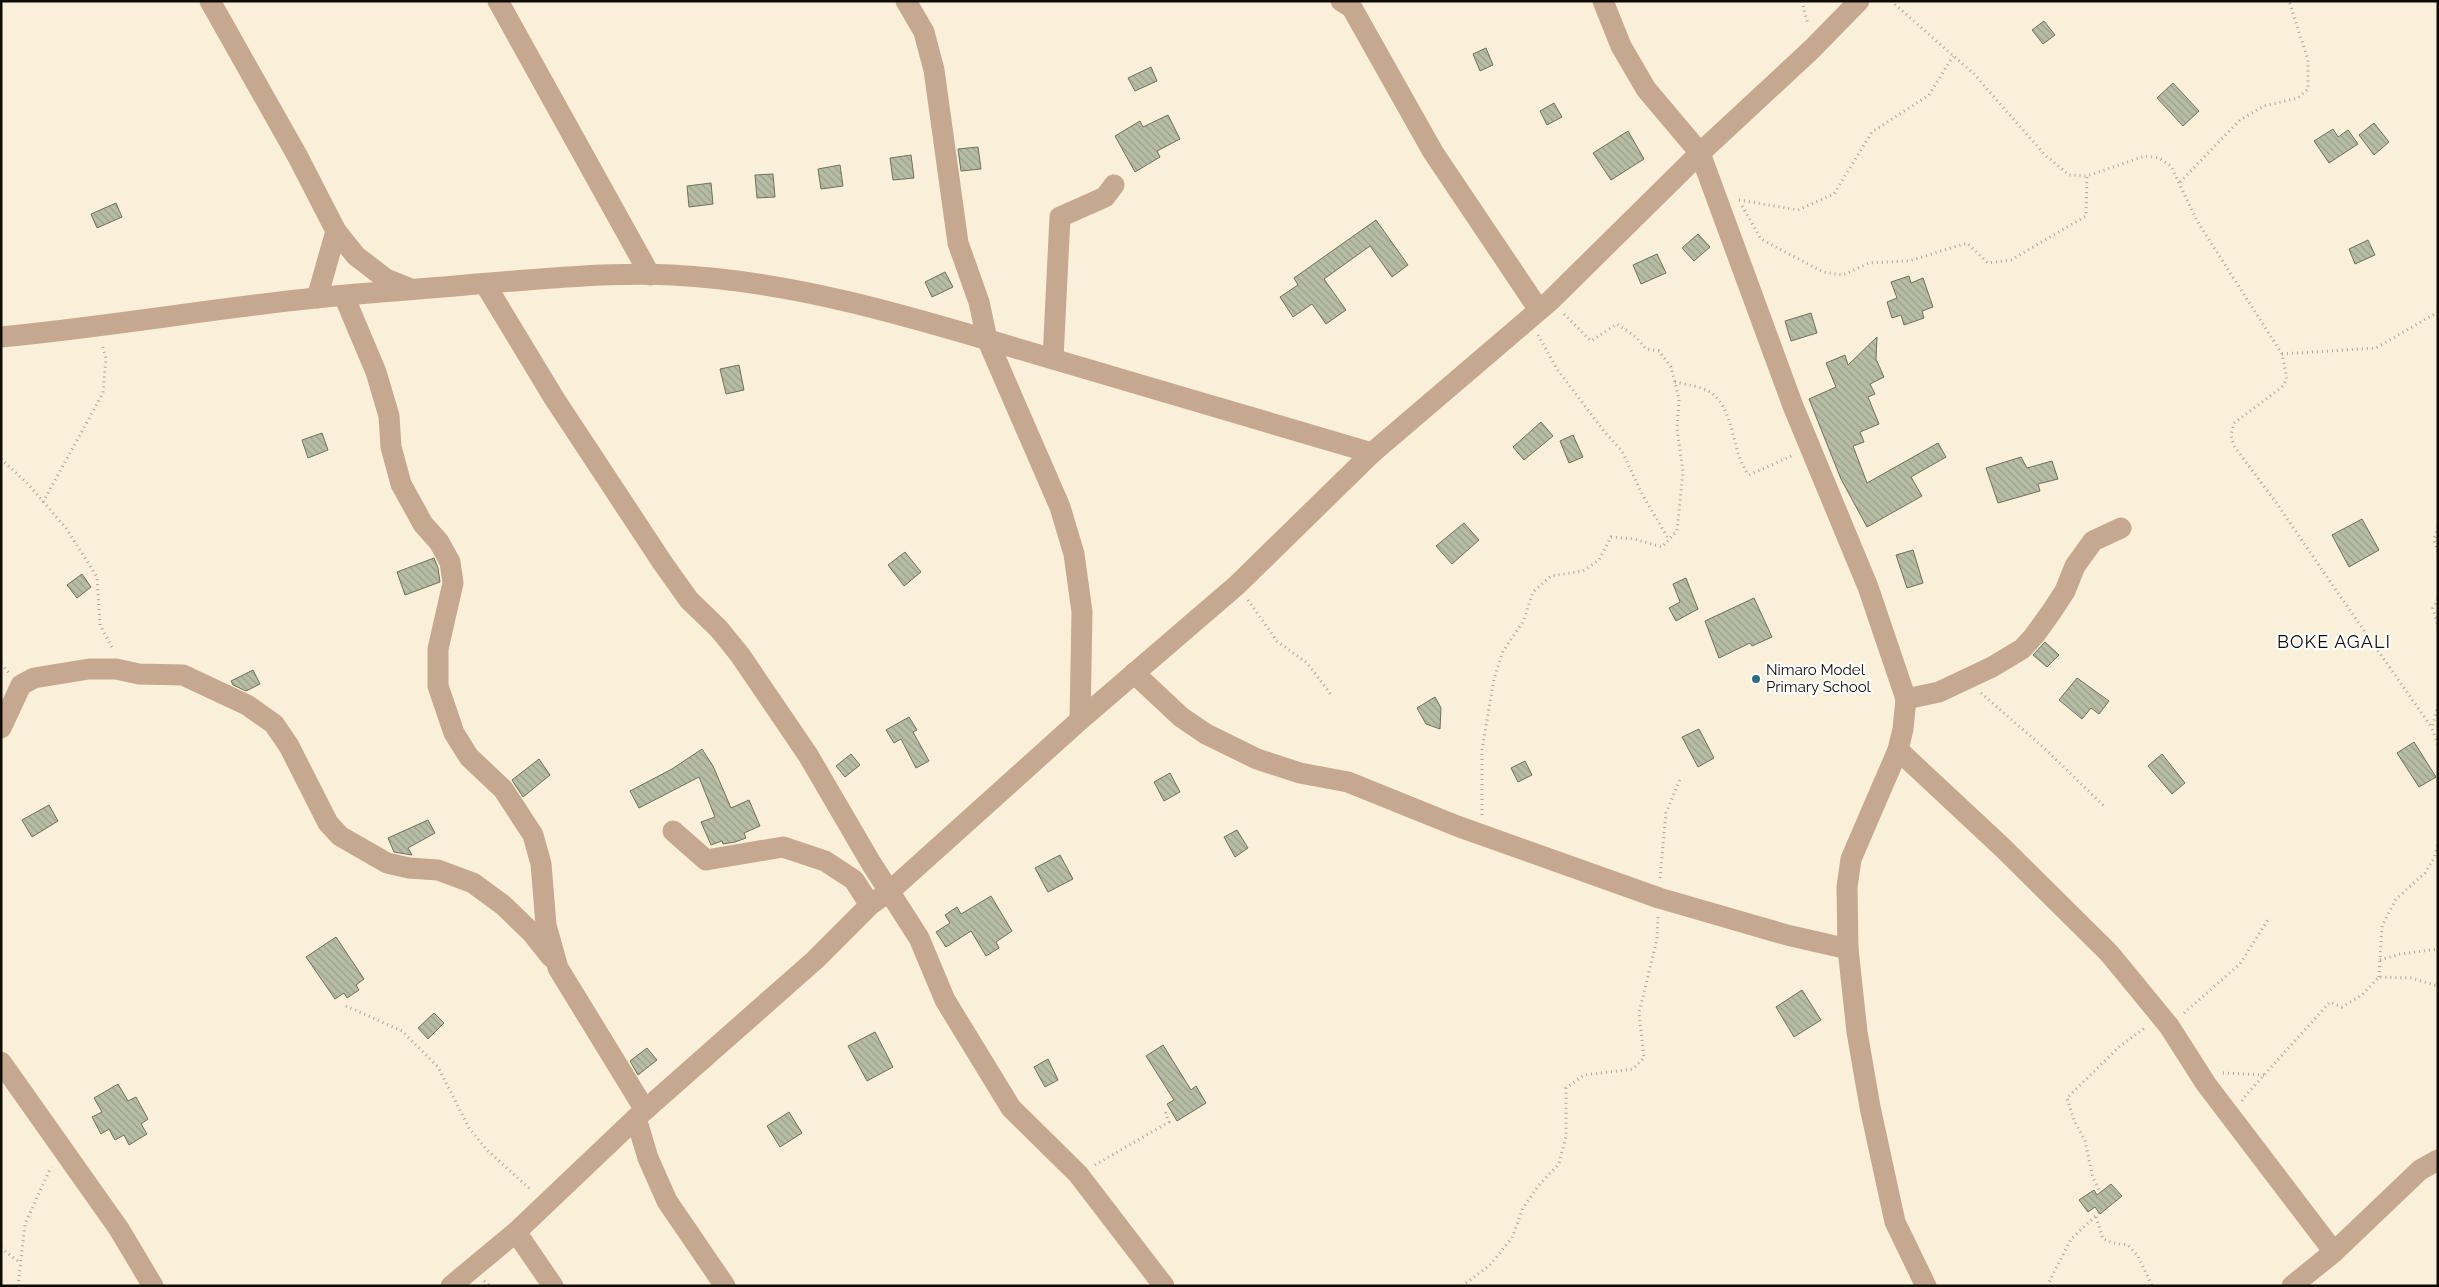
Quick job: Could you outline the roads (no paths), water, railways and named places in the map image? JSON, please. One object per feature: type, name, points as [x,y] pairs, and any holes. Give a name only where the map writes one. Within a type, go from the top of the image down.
[{"type":"street","points":[[210,1],[298,157],[336,230],[356,256],[386,279],[414,290]]},
{"type":"street","points":[[498,1],[650,275]]},
{"type":"street","points":[[906,1],[924,32],[934,70],[958,243],[979,302],[987,339],[1057,499],[1074,554],[1082,612],[1080,720]]},
{"type":"street","points":[[1341,1],[1352,8],[1433,152],[1540,310]]},
{"type":"street","points":[[1603,1],[1621,46],[1646,89],[1700,152],[1716,200],[1810,449],[1868,587],[1906,699],[1903,729],[1898,750],[1851,859],[1847,887],[1848,949],[1857,1032],[1868,1098],[1895,1222],[1926,1286]]},
{"type":"street","points":[[451,1286],[516,1232],[641,1114],[815,960],[870,905],[890,890],[1080,720],[1237,585],[1372,453],[1540,310],[1700,152],[1812,49],[1858,1]]},
{"type":"street","points":[[1053,359],[1060,217],[1105,197],[1114,185]]},
{"type":"street","points":[[317,298],[336,230]]},
{"type":"street","points":[[1,337],[97,328],[167,316],[317,298],[485,284],[650,275],[766,284],[860,305],[987,339],[1372,453]]},
{"type":"street","points":[[485,284],[554,398],[662,562],[689,600],[720,629],[740,655],[808,755],[871,862],[919,938],[945,1000],[1010,1108],[1078,1174],[1164,1286]]},
{"type":"street","points":[[344,296],[376,372],[389,416],[391,448],[402,484],[423,524],[438,542],[450,562],[453,583],[438,649],[438,686],[454,734],[469,757],[503,789],[533,834],[541,864],[546,925],[558,968]]},
{"type":"street","points":[[1906,699],[1939,692],[1964,681],[2022,649],[2052,611],[2065,591],[2075,566],[2093,541],[2121,528]]},
{"type":"street","points":[[1,728],[20,685],[34,678],[61,672],[116,669],[139,674],[183,675],[247,705],[274,724],[289,746],[328,823],[340,836],[359,845],[387,863],[409,868],[438,870],[473,883],[503,905],[532,933],[558,968],[641,1114],[648,1158],[667,1201],[725,1286]]},
{"type":"street","points":[[1134,673],[1181,717],[1206,734],[1257,759],[1300,773],[1348,782],[1483,836],[1659,898],[1788,935],[1848,949]]},
{"type":"street","points":[[1898,750],[2003,848],[2109,953],[2165,1021],[2197,1070],[2334,1252]]},
{"type":"street","points":[[673,831],[706,860],[783,847],[825,860],[854,880],[870,905]]},
{"type":"street","points":[[1,1062],[119,1229],[153,1286]]},
{"type":"street","points":[[2292,1286],[2334,1252],[2420,1170],[2438,1160]]},
{"type":"street","points":[[516,1232],[553,1286]]},
{"type":"place","name":"Nimaro Model Primary School","points":[[1756,679]]},
{"type":"district","name":"BOKE AGALI","points":[[2334,642]]}]
